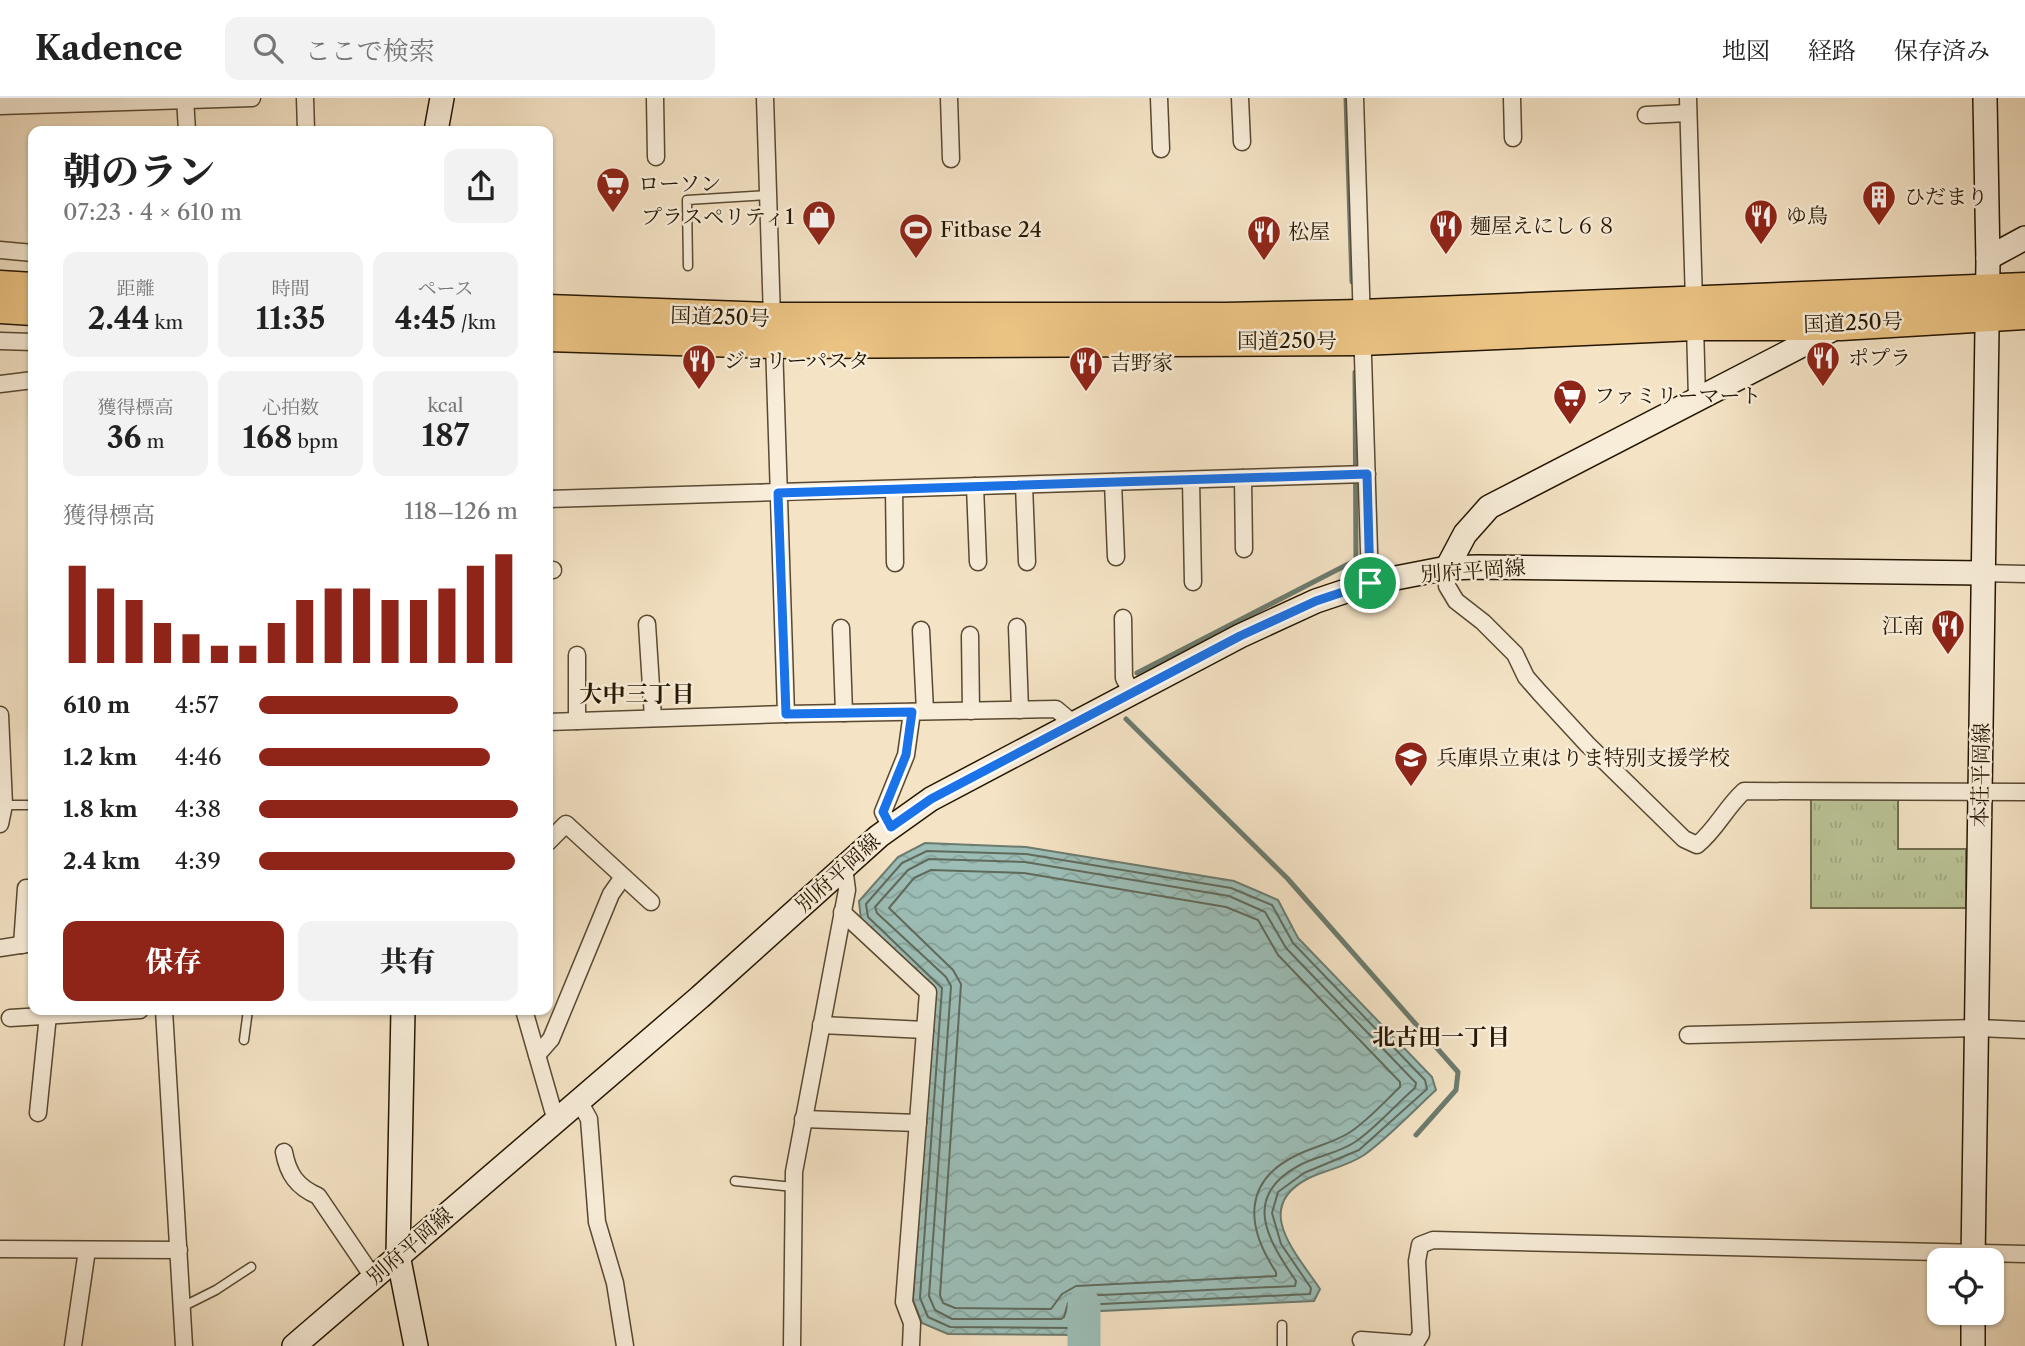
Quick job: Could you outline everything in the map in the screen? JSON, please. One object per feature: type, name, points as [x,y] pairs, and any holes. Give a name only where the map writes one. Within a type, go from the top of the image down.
[{"type":"highway","points":[[0,286],[28,288]]},
{"type":"highway","name":"国道250号","points":[[1695,314],[1841,325],[1987,302],[2025,288]]},
{"type":"highway","name":"国道250号","points":[[553,336],[773,331],[1361,328],[1987,302],[2025,314]]},
{"type":"highway","points":[[0,309],[28,310]]},
{"type":"highway","name":"国道250号","points":[[553,310],[773,331]]},
{"type":"main road","points":[[437,126],[442,98]]},
{"type":"main road","points":[[1985,98],[1987,302]]},
{"type":"main road","points":[[1988,258],[2025,238]]},
{"type":"main road","name":"本荘平岡線","points":[[1973,1248],[1987,302]]},
{"type":"main road","points":[[1447,568],[1465,534],[1489,507],[1841,325]]},
{"type":"main road","name":"別府平岡線","points":[[294,1346],[700,997],[891,827],[931,799],[1132,693],[1316,601],[1370,583],[1447,568],[1541,566],[1983,573]]},
{"type":"main road","points":[[403,1015],[398,1255],[416,1346]]},
{"type":"main road","points":[[1973,1325],[1973,1346]]},
{"type":"street","points":[[0,106],[252,98]]},
{"type":"street","points":[[305,98],[306,126]]},
{"type":"street","points":[[655,98],[656,158]]},
{"type":"street","points":[[765,98],[786,714]]},
{"type":"street","points":[[949,98],[951,159]]},
{"type":"street","points":[[1159,98],[1161,149]]},
{"type":"street","points":[[1240,98],[1242,142]]},
{"type":"street","points":[[1354,98],[1370,583]]},
{"type":"street","points":[[1512,98],[1513,138]]},
{"type":"street","points":[[185,99],[187,126]]},
{"type":"street","points":[[1646,115],[1688,105],[1697,399]]},
{"type":"street","points":[[0,250],[28,253]]},
{"type":"street","points":[[0,341],[28,342]]},
{"type":"street","points":[[0,384],[28,381]]},
{"type":"street","points":[[553,499],[1367,474]]},
{"type":"street","points":[[1243,478],[1244,549]]},
{"type":"street","points":[[1191,480],[1193,582]]},
{"type":"street","points":[[1112,482],[1116,557]]},
{"type":"street","points":[[1024,485],[1027,562]]},
{"type":"street","points":[[975,486],[978,562]]},
{"type":"street","points":[[894,489],[895,563]]},
{"type":"street","points":[[1447,568],[1447,586],[1456,601],[1483,622],[1515,654],[1526,677],[1587,744],[1684,839],[1697,845],[1710,835],[1731,803],[1744,791],[2025,792]]},
{"type":"street","points":[[1983,573],[2025,574]]},
{"type":"street","points":[[1123,618],[1124,678],[1132,693]]},
{"type":"street","points":[[647,624],[653,718]]},
{"type":"street","points":[[1017,627],[1020,710]]},
{"type":"street","points":[[841,628],[844,713]]},
{"type":"street","points":[[891,827],[883,812],[906,755],[918,712],[921,630]]},
{"type":"street","points":[[970,635],[971,711]]},
{"type":"street","points":[[577,655],[577,721]]},
{"type":"street","points":[[553,722],[1056,709],[1074,724]]},
{"type":"street","points":[[0,715],[4,805],[0,824]]},
{"type":"street","points":[[553,837],[566,824],[651,902]]},
{"type":"street","points":[[792,1346],[794,1172],[847,890],[844,867]]},
{"type":"street","points":[[537,1055],[551,1039],[611,894],[623,877]]},
{"type":"street","points":[[0,948],[27,944],[28,888]]},
{"type":"street","points":[[842,912],[928,992],[904,1302],[912,1323],[911,1346]]},
{"type":"street","points":[[10,1018],[48,1015],[38,1113]]},
{"type":"street","points":[[164,1015],[184,1346]]},
{"type":"street","points":[[525,1015],[556,1121]]},
{"type":"street","points":[[821,1025],[925,1030]]},
{"type":"street","points":[[1688,1035],[1978,1028],[2025,1030]]},
{"type":"street","points":[[579,1101],[589,1118],[597,1222],[615,1283],[625,1346]]},
{"type":"street","points":[[803,1119],[918,1123]]},
{"type":"street","points":[[284,1152],[295,1183],[318,1196],[373,1277]]},
{"type":"street","points":[[1364,1346],[1361,1340],[1415,1344],[1421,1334],[1417,1262],[1420,1245],[1433,1240],[1927,1255]]},
{"type":"street","points":[[0,1249],[178,1251]]},
{"type":"street","points":[[73,1346],[87,1250]]},
{"type":"street","points":[[2004,1255],[2025,1254]]},
{"type":"lane","points":[[688,266],[687,201],[767,195]]},
{"type":"lane","points":[[4,805],[28,805]]},
{"type":"lane","points":[[244,1040],[247,1015]]},
{"type":"lane","points":[[735,1181],[793,1187]]},
{"type":"lane","points":[[182,1307],[216,1290],[251,1267]]},
{"type":"lane","points":[[1282,1325],[1282,1346]]},
{"type":"green space","points":[[1811,797],[1898,797],[1898,849],[1966,849],[1966,908],[1811,908]]},
{"type":"water","points":[[925,843],[1026,847],[1234,881],[1278,900],[1298,938],[1432,1077],[1436,1090],[1382,1141],[1358,1159],[1309,1178],[1292,1190],[1283,1203],[1281,1216],[1284,1231],[1300,1261],[1320,1289],[1314,1301],[1080,1312],[1081,1335],[948,1334],[922,1323],[913,1300],[935,989],[861,920],[859,901],[898,857]]},
{"type":"waterway","points":[[1346,98],[1352,282]]},
{"type":"waterway","points":[[1137,673],[1356,560],[1355,372]]},
{"type":"waterway","points":[[1126,719],[1287,878],[1458,1072],[1456,1090],[1416,1135]]},
{"type":"waterway","points":[[1084,1305],[1084,1346]]},
{"type":"place","name":"ローソン","points":[[613,214]]},
{"type":"place","name":"ひだまり","points":[[1879,227]]},
{"type":"place","name":"ゆ鳥","points":[[1761,246]]},
{"type":"place","name":"プラスペリティ1","points":[[819,247]]},
{"type":"place","name":"麺屋えにし６８","points":[[1446,256]]},
{"type":"place","name":"Fitbase 24","points":[[916,260]]},
{"type":"place","name":"松屋","points":[[1264,262]]},
{"type":"place","name":"ポプラ","points":[[1823,388]]},
{"type":"place","name":"ジョリーパスタ","points":[[699,391]]},
{"type":"place","name":"吉野家","points":[[1086,393]]},
{"type":"place","name":"ファミリーマート","points":[[1570,426]]},
{"type":"place","name":"江南","points":[[1948,656]]},
{"type":"place","name":"兵庫県立東はりま特別支援学校","points":[[1411,788]]},
{"type":"district","name":"大中三丁目","points":[[637,694]]},
{"type":"district","name":"北古田一丁目","points":[[1441,1037]]},
{"type":"route","points":[[1367,474],[1370,583],[1316,601],[1240,636],[931,799],[891,827],[883,812],[906,755],[912,712],[786,714],[778,493],[1367,474]]}]
